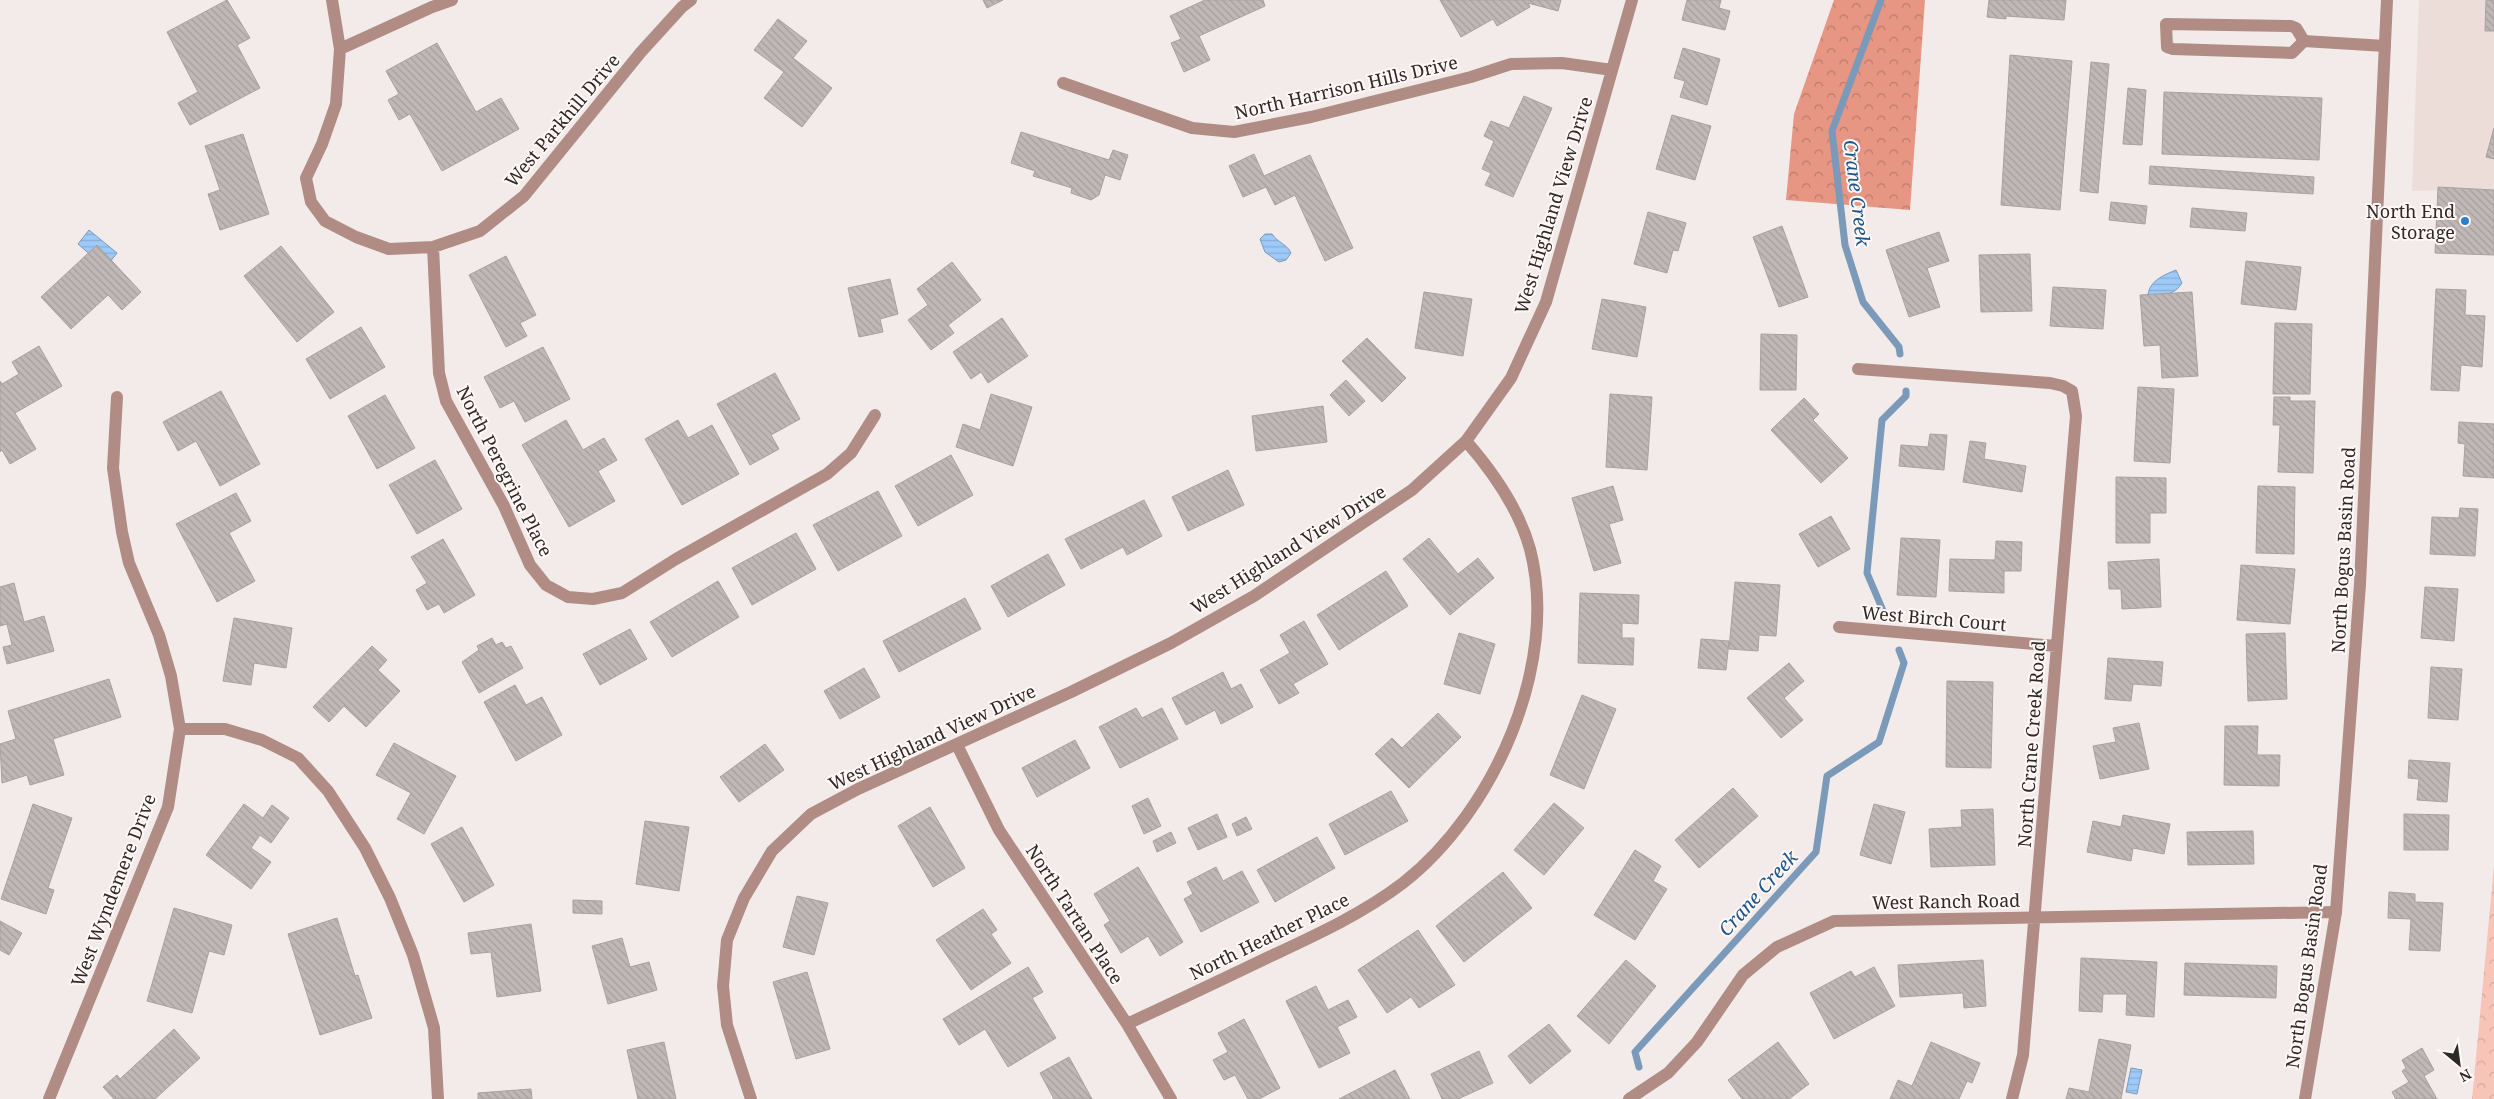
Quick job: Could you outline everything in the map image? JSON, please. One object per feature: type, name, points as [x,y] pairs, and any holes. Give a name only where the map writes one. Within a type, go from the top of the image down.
[{"type":"street","name":"West Parkhill Drive","points":[[332,0],[340,49],[336,104],[322,144],[306,178],[311,202],[325,221],[356,237],[389,248],[433,247],[480,231],[524,196],[641,52],[682,7],[691,0]]},
{"type":"street","points":[[340,49],[432,7],[452,0]]},
{"type":"street","name":"West Highland View Drive","points":[[751,1099],[727,1025],[722,986],[728,940],[744,898],[772,851],[811,814],[858,788],[957,744],[1170,643],[1254,596],[1412,490],[1466,441],[1511,378],[1546,302],[1632,0]]},
{"type":"street","name":"North Bogus Basin Road","points":[[2305,1099],[2336,912],[2360,584],[2387,0]]},
{"type":"street","points":[[2304,41],[2296,28],[2291,26],[2166,24],[2167,47],[2292,53],[2304,41],[2385,46]]},
{"type":"street","name":"North Harrison Hills Drive","points":[[1063,83],[1192,128],[1234,132],[1330,112],[1471,77],[1511,64],[1562,63],[1612,70]]},
{"type":"street","name":"North Peregrine Place","points":[[433,247],[439,373],[446,401],[504,506],[530,565],[546,585],[568,597],[593,599],[622,593],[676,559],[827,474],[851,453],[875,415]]},
{"type":"street","name":"North Crane Creek Road","points":[[1858,369],[2050,383],[2063,386],[2072,391],[2076,416],[2056,646],[2036,917],[2023,1056],[2012,1099]]},
{"type":"street","name":"West Wyndemere Drive","points":[[49,1099],[168,807],[180,729],[168,668],[159,635],[128,563],[122,532],[113,468],[117,396]]},
{"type":"street","name":"North Heather Place","points":[[1127,1024],[1346,920],[1403,882],[1455,832],[1499,764],[1528,687],[1538,603],[1530,549],[1510,500],[1486,464],[1466,441]]},
{"type":"street","name":"West Birch Court","points":[[1839,627],[2056,646]]},
{"type":"street","points":[[180,729],[225,729],[262,740],[298,758],[328,791],[369,856],[390,898],[413,955],[434,1028],[438,1099]]},
{"type":"street","name":"North Tartan Place","points":[[957,744],[999,830],[1127,1024],[1171,1099]]},
{"type":"street","name":"West Ranch Road","points":[[1629,1099],[1668,1073],[1697,1042],[1743,974],[1777,947],[1834,921],[2336,912]]},
{"type":"shaded area","points":[[2419,0],[2494,0],[2494,189],[2412,191]]},
{"type":"green space","points":[[1834,0],[1925,0],[1910,210],[1786,200],[1794,114]]},
{"type":"green space","points":[[2494,866],[2494,1099],[2472,1099]]},
{"type":"water","points":[[89,230],[117,253],[110,262],[93,257],[78,244]]},
{"type":"water","points":[[1265,234],[1272,234],[1285,245],[1291,253],[1286,260],[1279,262],[1265,252],[1260,239]]},
{"type":"water","points":[[2176,270],[2182,283],[2179,287],[2171,293],[2148,297],[2151,287],[2158,279]]},
{"type":"water","points":[[2131,1068],[2142,1070],[2137,1094],[2126,1092]]},
{"type":"building","points":[[227,0],[250,38],[237,45],[260,88],[190,125],[178,103],[198,92],[167,32]]},
{"type":"building","points":[[983,0],[1003,0],[987,8]]},
{"type":"building","points":[[1205,0],[1263,0],[1265,6],[1199,36],[1210,60],[1184,72],[1171,43],[1181,39],[1170,16]]},
{"type":"building","points":[[1440,0],[1561,0],[1558,11],[1528,3],[1530,7],[1497,26],[1493,19],[1461,37]]},
{"type":"building","points":[[1687,0],[1721,0],[1719,8],[1730,11],[1725,30],[1682,20]]},
{"type":"building","points":[[1989,0],[2066,0],[2064,20],[2006,16],[2006,19],[1987,17]]},
{"type":"building","points":[[2486,0],[2494,0],[2494,31],[2485,31]]},
{"type":"building","points":[[778,19],[807,41],[793,58],[832,88],[802,127],[764,98],[784,72],[754,50]]},
{"type":"building","points":[[437,43],[476,112],[501,98],[519,129],[442,171],[410,114],[399,120],[388,100],[399,94],[386,71]]},
{"type":"building","points":[[1683,48],[1720,59],[1707,105],[1680,97],[1685,81],[1674,78]]},
{"type":"building","points":[[2010,55],[2072,61],[2060,210],[2001,205]]},
{"type":"building","points":[[2091,62],[2109,64],[2098,193],[2080,191]]},
{"type":"building","points":[[2128,88],[2146,90],[2142,145],[2123,144]]},
{"type":"building","points":[[2164,92],[2322,98],[2319,160],[2162,154]]},
{"type":"building","points":[[1524,96],[1552,108],[1513,197],[1485,185],[1491,173],[1482,169],[1494,141],[1484,136],[1491,121],[1509,128]]},
{"type":"building","points":[[1672,115],[1711,126],[1695,180],[1656,169]]},
{"type":"building","points":[[2494,128],[2494,159],[2486,157]]},
{"type":"building","points":[[1021,132],[1109,160],[1113,150],[1128,155],[1120,180],[1105,175],[1099,195],[1091,200],[1071,193],[1072,188],[1033,176],[1035,171],[1011,163]]},
{"type":"building","points":[[243,134],[269,214],[220,230],[208,194],[220,190],[205,146]]},
{"type":"building","points":[[1254,154],[1264,176],[1310,155],[1353,248],[1325,261],[1295,195],[1275,205],[1266,187],[1243,197],[1229,166]]},
{"type":"building","points":[[2150,166],[2314,177],[2313,194],[2149,184]]},
{"type":"building","name":"North End Storage","points":[[2438,187],[2494,190],[2494,255],[2435,253]]},
{"type":"building","points":[[2111,202],[2147,206],[2145,224],[2109,220]]},
{"type":"building","points":[[2192,208],[2247,213],[2245,231],[2190,227]]},
{"type":"building","points":[[1648,212],[1686,223],[1678,251],[1673,250],[1667,273],[1634,264]]},
{"type":"building","points":[[1782,226],[1808,297],[1779,307],[1753,237]]},
{"type":"building","points":[[1939,232],[1949,261],[1927,268],[1940,307],[1909,317],[1886,250]]},
{"type":"building","points":[[97,245],[141,292],[122,310],[108,295],[71,329],[41,297]]},
{"type":"building","points":[[281,246],[334,312],[297,342],[244,276]]},
{"type":"building","points":[[2030,254],[2032,311],[1981,312],[1979,255]]},
{"type":"building","points":[[506,256],[536,315],[520,323],[527,336],[506,347],[469,275]]},
{"type":"building","points":[[2246,261],[2301,267],[2296,310],[2241,304]]},
{"type":"building","points":[[952,262],[981,300],[948,325],[954,333],[931,350],[908,320],[928,305],[917,289]]},
{"type":"building","points":[[890,279],[898,314],[880,319],[883,332],[859,337],[848,288]]},
{"type":"building","points":[[2053,287],[2106,290],[2103,329],[2050,326]]},
{"type":"building","points":[[2436,289],[2466,290],[2465,315],[2485,316],[2482,367],[2461,365],[2459,391],[2431,390]]},
{"type":"building","points":[[1424,292],[1472,299],[1463,356],[1415,348]]},
{"type":"building","points":[[2192,292],[2198,376],[2162,378],[2160,345],[2144,346],[2140,295]]},
{"type":"building","points":[[1602,299],[1646,307],[1637,357],[1592,349]]},
{"type":"building","points":[[1002,318],[1028,356],[988,383],[981,372],[971,379],[953,352]]},
{"type":"building","points":[[2275,323],[2312,324],[2310,394],[2273,394]]},
{"type":"building","points":[[361,327],[385,367],[330,399],[306,359]]},
{"type":"building","points":[[1761,334],[1797,335],[1796,390],[1760,390]]},
{"type":"building","points":[[1367,338],[1406,378],[1382,402],[1342,361]]},
{"type":"building","points":[[39,346],[62,386],[15,413],[36,449],[10,464],[2,450],[0,452],[0,381],[2,384],[19,374],[12,362]]},
{"type":"building","points":[[543,347],[570,399],[525,422],[514,401],[500,408],[484,377]]},
{"type":"building","points":[[775,373],[800,419],[771,435],[779,449],[750,465],[717,404]]},
{"type":"building","points":[[1346,380],[1365,401],[1349,416],[1330,395]]},
{"type":"building","points":[[2138,387],[2174,389],[2170,463],[2134,461]]},
{"type":"building","points":[[221,391],[260,464],[220,486],[196,441],[178,451],[163,422]]},
{"type":"building","points":[[991,394],[1032,407],[1013,466],[956,447],[963,424],[980,430]]},
{"type":"building","points":[[1610,394],[1652,397],[1647,470],[1606,467]]},
{"type":"building","points":[[385,395],[415,448],[377,469],[348,416]]},
{"type":"building","points":[[2274,397],[2290,397],[2290,401],[2315,401],[2313,473],[2278,472],[2280,425],[2273,425]]},
{"type":"building","points":[[1804,398],[1819,414],[1813,420],[1848,458],[1821,483],[1771,430]]},
{"type":"building","points":[[1323,406],[1327,442],[1256,451],[1252,416]]},
{"type":"building","points":[[566,420],[583,450],[604,438],[617,460],[598,471],[615,501],[569,527],[522,445]]},
{"type":"building","points":[[678,420],[688,438],[712,425],[739,474],[682,505],[645,439]]},
{"type":"building","points":[[2459,422],[2494,424],[2494,478],[2463,476],[2465,444],[2458,443]]},
{"type":"building","points":[[1930,434],[1947,435],[1944,470],[1899,466],[1901,445],[1928,447]]},
{"type":"building","points":[[1970,441],[1986,443],[1984,459],[2026,466],[2022,492],[1963,482]]},
{"type":"building","points":[[951,455],[973,495],[918,526],[895,486]]},
{"type":"building","points":[[435,460],[462,509],[417,534],[389,485]]},
{"type":"building","points":[[1228,470],[1244,505],[1188,531],[1172,497]]},
{"type":"building","points":[[2116,477],[2166,478],[2166,513],[2150,513],[2150,543],[2116,543]]},
{"type":"building","points":[[1613,486],[1623,520],[1609,524],[1621,563],[1594,571],[1572,498]]},
{"type":"building","points":[[2258,486],[2295,487],[2294,554],[2256,553]]},
{"type":"building","points":[[878,491],[902,536],[838,571],[813,525]]},
{"type":"building","points":[[236,493],[251,521],[229,533],[255,581],[217,602],[176,524]]},
{"type":"building","points":[[1144,500],[1162,536],[1127,555],[1123,547],[1081,569],[1065,539]]},
{"type":"building","points":[[2460,508],[2478,509],[2475,556],[2430,554],[2432,517],[2459,518]]},
{"type":"building","points":[[1831,516],[1850,549],[1818,567],[1799,534]]},
{"type":"building","points":[[796,533],[816,569],[752,605],[732,568]]},
{"type":"building","points":[[1429,538],[1458,574],[1478,558],[1494,578],[1450,615],[1403,559]]},
{"type":"building","points":[[1901,538],[1940,540],[1936,597],[1897,595]]},
{"type":"building","points":[[443,539],[475,595],[444,613],[439,604],[427,610],[416,590],[427,583],[411,557]]},
{"type":"building","points":[[1996,541],[2022,542],[2021,571],[2004,571],[2004,593],[1949,591],[1950,559],[1995,560]]},
{"type":"building","points":[[1048,554],[1065,585],[1008,617],[991,586]]},
{"type":"building","points":[[2159,559],[2161,607],[2122,609],[2121,589],[2109,589],[2108,562]]},
{"type":"building","points":[[2241,565],[2295,569],[2290,624],[2237,620]]},
{"type":"building","points":[[1386,571],[1408,606],[1339,650],[1317,615]]},
{"type":"building","points":[[718,581],[739,617],[672,657],[650,622]]},
{"type":"building","points":[[1735,582],[1780,585],[1776,636],[1759,635],[1758,651],[1729,649]]},
{"type":"building","points":[[14,583],[24,622],[44,616],[54,651],[7,664],[3,647],[12,645],[7,624],[0,626],[0,587]]},
{"type":"building","points":[[2425,587],[2458,589],[2454,641],[2421,638]]},
{"type":"building","points":[[1580,593],[1639,595],[1638,624],[1622,623],[1622,638],[1634,638],[1633,665],[1578,663]]},
{"type":"building","points":[[965,598],[981,629],[899,672],[883,641]]},
{"type":"building","points":[[234,618],[292,628],[286,668],[254,663],[251,685],[223,681]]},
{"type":"building","points":[[1304,621],[1328,664],[1293,684],[1299,693],[1279,704],[1260,670],[1290,653],[1280,635]]},
{"type":"building","points":[[630,629],[647,659],[600,685],[583,654]]},
{"type":"building","points":[[1459,633],[1495,644],[1480,694],[1444,684]]},
{"type":"building","points":[[2285,633],[2287,699],[2248,701],[2246,634]]},
{"type":"building","points":[[492,638],[496,645],[502,642],[506,648],[511,646],[523,668],[479,693],[462,662],[479,650],[477,646]]},
{"type":"building","points":[[1701,639],[1729,641],[1726,670],[1698,668]]},
{"type":"building","points":[[372,646],[387,660],[378,670],[400,691],[366,727],[344,706],[329,722],[313,707]]},
{"type":"building","points":[[2108,658],[2163,662],[2161,686],[2133,684],[2131,701],[2105,699]]},
{"type":"building","points":[[1789,663],[1804,681],[1784,698],[1803,720],[1781,738],[1747,698]]},
{"type":"building","points":[[2431,667],[2462,669],[2458,720],[2428,718]]},
{"type":"building","points":[[864,668],[880,697],[840,719],[824,691]]},
{"type":"building","points":[[1223,672],[1231,689],[1241,684],[1253,707],[1221,724],[1215,710],[1186,725],[1172,698]]},
{"type":"building","points":[[109,679],[121,717],[53,739],[64,775],[30,785],[27,775],[2,783],[0,744],[16,739],[8,711]]},
{"type":"building","points":[[1947,681],[1993,682],[1991,768],[1946,767]]},
{"type":"building","points":[[515,685],[526,705],[542,697],[562,735],[516,761],[484,702]]},
{"type":"building","points":[[1582,695],[1616,709],[1584,789],[1550,775]]},
{"type":"building","points":[[1136,708],[1142,718],[1162,708],[1178,739],[1120,768],[1099,727]]},
{"type":"building","points":[[1438,713],[1461,737],[1409,788],[1375,754],[1392,738],[1402,748]]},
{"type":"building","points":[[2139,723],[2149,769],[2100,779],[2093,746],[2116,742],[2113,728]]},
{"type":"building","points":[[2225,726],[2258,726],[2257,755],[2280,755],[2279,786],[2224,785]]},
{"type":"building","points":[[1075,740],[1090,768],[1037,797],[1022,768]]},
{"type":"building","points":[[394,743],[456,776],[424,834],[397,819],[411,793],[376,775]]},
{"type":"building","points":[[765,744],[784,770],[739,802],[720,777]]},
{"type":"building","points":[[2409,760],[2450,763],[2447,802],[2417,800],[2419,779],[2408,778]]},
{"type":"building","points":[[1733,788],[1758,816],[1699,868],[1675,840]]},
{"type":"building","points":[[1391,791],[1408,821],[1345,855],[1329,824]]},
{"type":"building","points":[[1148,798],[1161,826],[1144,834],[1132,806]]},
{"type":"building","points":[[1554,803],[1584,828],[1544,875],[1514,850]]},
{"type":"building","points":[[33,804],[72,818],[48,888],[54,890],[46,914],[1,899]]},
{"type":"building","points":[[244,804],[263,818],[272,805],[289,818],[271,843],[260,835],[251,848],[271,862],[251,889],[206,855]]},
{"type":"building","points":[[1874,804],[1905,812],[1891,864],[1860,855]]},
{"type":"building","points":[[930,807],[965,868],[933,887],[898,826]]},
{"type":"building","points":[[1993,809],[1995,865],[1931,867],[1929,829],[1962,827],[1961,810]]},
{"type":"building","points":[[1217,814],[1227,837],[1198,850],[1188,828]]},
{"type":"building","points":[[2404,814],[2449,815],[2448,850],[2404,850]]},
{"type":"building","points":[[2123,815],[2170,824],[2164,854],[2133,848],[2131,861],[2087,852],[2093,821],[2121,827]]},
{"type":"building","points":[[1246,817],[1252,829],[1237,836],[1232,824]]},
{"type":"building","points":[[645,821],[689,827],[679,891],[636,884]]},
{"type":"building","points":[[462,827],[494,885],[464,902],[431,844]]},
{"type":"building","points":[[2253,831],[2254,864],[2188,865],[2187,832]]},
{"type":"building","points":[[1171,832],[1176,843],[1157,852],[1153,841]]},
{"type":"building","points":[[1317,837],[1335,868],[1275,902],[1257,870]]},
{"type":"building","points":[[1635,850],[1661,866],[1653,881],[1667,889],[1635,940],[1594,915]]},
{"type":"building","points":[[1138,867],[1183,942],[1160,956],[1148,936],[1121,953],[1104,925],[1110,921],[1094,894]]},
{"type":"building","points":[[1216,867],[1223,881],[1242,871],[1259,902],[1201,932],[1184,899],[1193,894],[1187,882]]},
{"type":"building","points":[[1503,872],[1532,908],[1464,962],[1436,926]]},
{"type":"building","points":[[2389,892],[2415,894],[2415,902],[2443,903],[2440,951],[2409,950],[2411,919],[2388,918]]},
{"type":"building","points":[[797,896],[828,903],[814,955],[783,947]]},
{"type":"building","points":[[573,900],[602,901],[602,914],[573,913]]},
{"type":"building","points":[[174,908],[232,925],[224,955],[209,951],[192,1013],[147,1001]]},
{"type":"building","points":[[983,909],[997,930],[991,934],[1011,963],[971,990],[936,940]]},
{"type":"building","points":[[337,918],[355,976],[358,975],[372,1018],[320,1035],[288,934]]},
{"type":"building","points":[[0,921],[22,933],[9,955],[0,950]]},
{"type":"building","points":[[531,924],[541,991],[497,997],[491,952],[471,954],[468,933]]},
{"type":"building","points":[[1418,930],[1455,985],[1419,1008],[1411,997],[1387,1013],[1358,970]]},
{"type":"building","points":[[622,938],[630,967],[649,962],[657,990],[608,1004],[592,946]]},
{"type":"building","points":[[2081,958],[2157,962],[2154,1017],[2126,1015],[2127,994],[2103,994],[2102,1012],[2079,1011]]},
{"type":"building","points":[[1626,960],[1656,986],[1609,1044],[1577,1016]]},
{"type":"building","points":[[1983,960],[1986,1006],[1964,1008],[1963,993],[1900,997],[1898,965]]},
{"type":"building","points":[[2185,963],[2277,966],[2276,998],[2184,995]]},
{"type":"building","points":[[1028,967],[1043,992],[1032,998],[1056,1038],[1008,1067],[985,1029],[959,1045],[943,1019]]},
{"type":"building","points":[[1874,967],[1895,1006],[1834,1039],[1810,993],[1851,971],[1855,977]]},
{"type":"building","points":[[807,972],[830,1049],[796,1059],[773,982]]},
{"type":"building","points":[[1316,986],[1328,1010],[1348,1000],[1357,1017],[1337,1027],[1350,1053],[1319,1068],[1286,1001]]},
{"type":"building","points":[[1244,1019],[1280,1088],[1259,1099],[1248,1099],[1235,1075],[1224,1080],[1213,1060],[1228,1052],[1218,1033]]},
{"type":"building","points":[[1549,1024],[1571,1051],[1530,1084],[1508,1056]]},
{"type":"building","points":[[174,1029],[200,1058],[155,1099],[114,1099],[103,1087],[117,1075],[120,1079]]},
{"type":"building","points":[[2099,1039],[2131,1045],[2121,1099],[2066,1099],[2069,1088],[2089,1092]]},
{"type":"building","points":[[664,1042],[676,1099],[638,1099],[627,1050]]},
{"type":"building","points":[[1778,1042],[1809,1084],[1789,1099],[1742,1099],[1728,1080]]},
{"type":"building","points":[[1931,1042],[1980,1063],[1972,1083],[1967,1081],[1959,1099],[1890,1099],[1898,1080],[1912,1086]]},
{"type":"building","points":[[2422,1048],[2434,1070],[2424,1076],[2437,1099],[2396,1099],[2392,1092],[2409,1082],[2402,1071],[2406,1068],[2402,1060]]},
{"type":"building","points":[[1479,1051],[1493,1083],[1458,1099],[1442,1099],[1431,1074]]},
{"type":"building","points":[[1069,1057],[1092,1099],[1054,1099],[1040,1073]]},
{"type":"building","points":[[1395,1070],[1410,1099],[1339,1099]]},
{"type":"building","points":[[531,1089],[532,1099],[478,1099],[478,1093]]},
{"type":"waterway","name":"Crane Creek","points":[[1881,0],[1832,131],[1845,245],[1863,302],[1899,347],[1900,354]]},
{"type":"waterway","name":"Crane Creek","points":[[1884,613],[1867,573],[1882,420],[1906,396],[1906,391]]},
{"type":"waterway","name":"Crane Creek","points":[[1639,1067],[1635,1052],[1816,852],[1827,776],[1879,742],[1904,663],[1899,650]]},
{"type":"place","name":"North End Storage","points":[[2465,221]]}]
